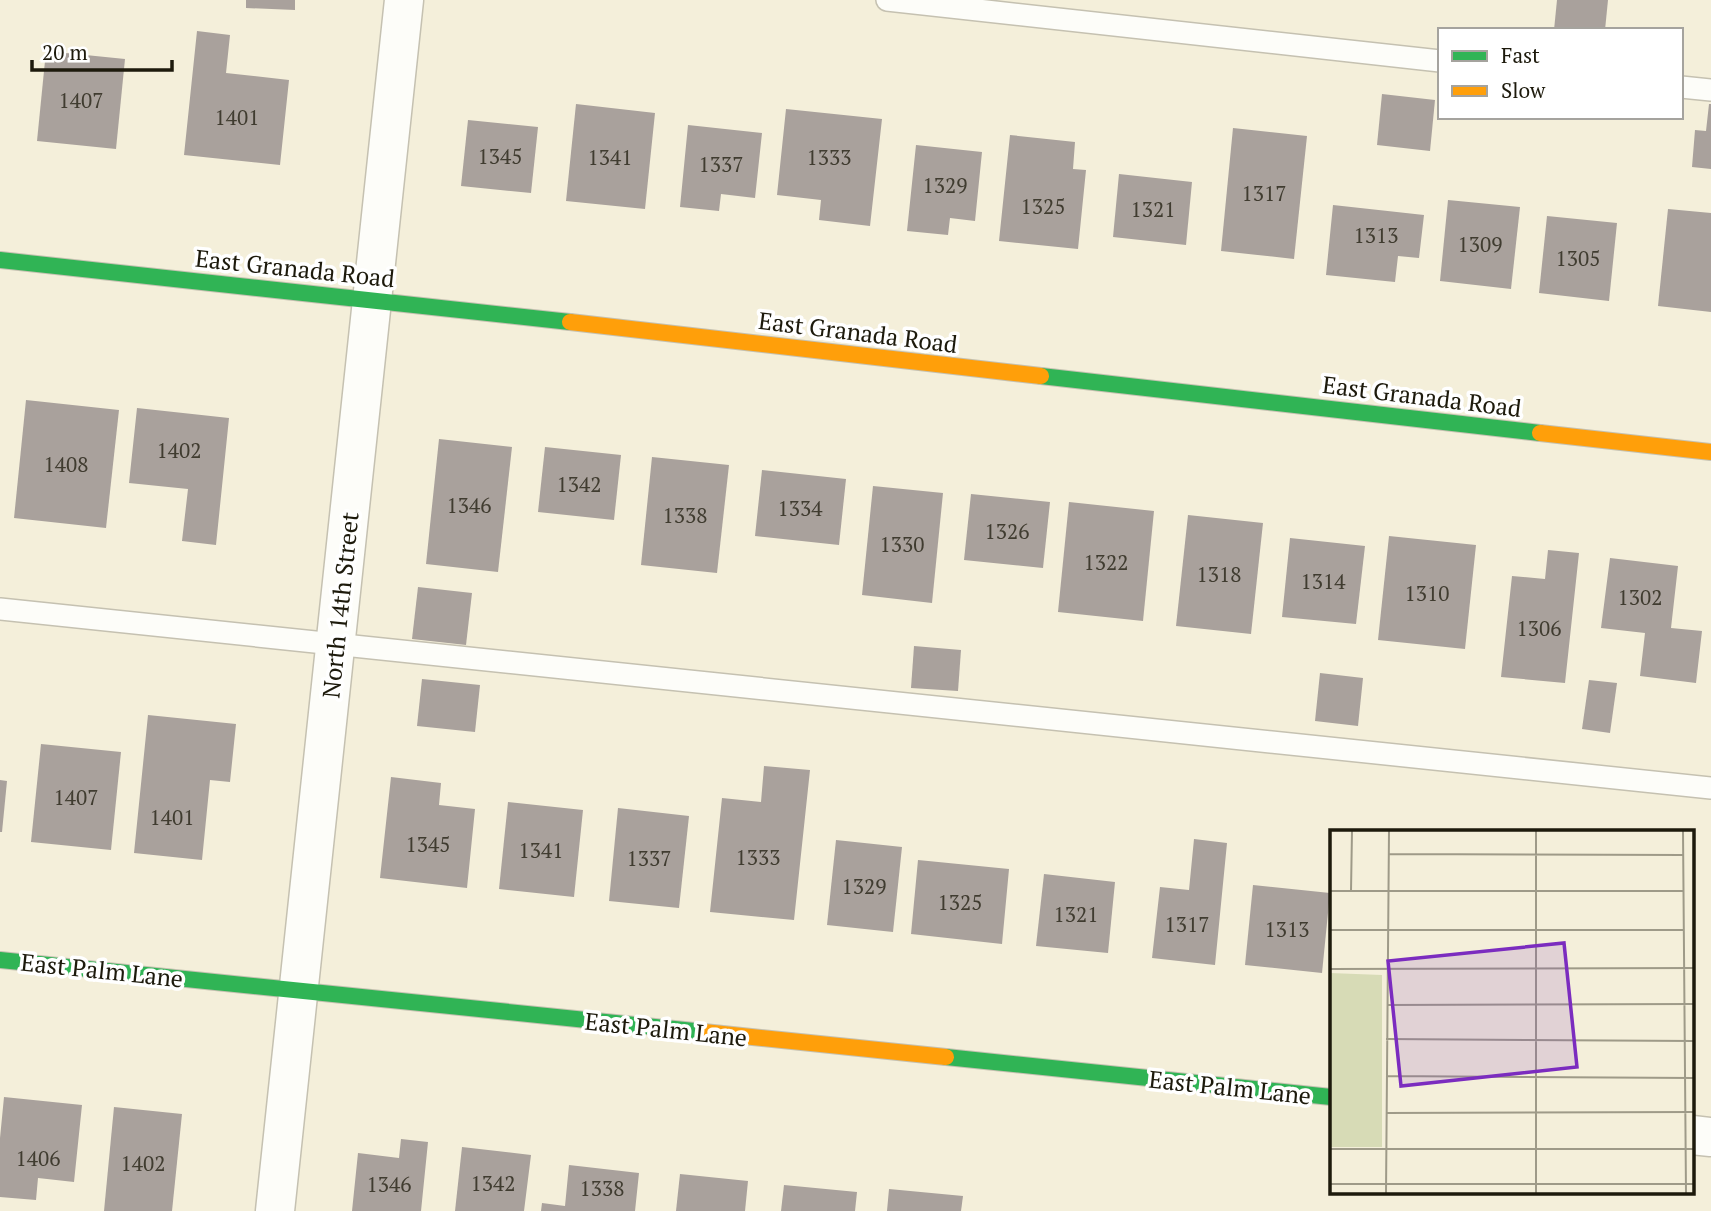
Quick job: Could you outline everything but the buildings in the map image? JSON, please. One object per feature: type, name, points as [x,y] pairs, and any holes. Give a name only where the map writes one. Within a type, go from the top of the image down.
[{"type":"street","name":"North 14th Street","points":[[275,1211],[404,0]]},
{"type":"street","name":"East Granada Road","points":[[0,260],[1711,452]]},
{"type":"street","name":"East Palm Lane","points":[[0,960],[1330,1097]]},
{"type":"lane","points":[[887,0],[1438,61]]},
{"type":"lane","points":[[1683,87],[1711,90]]},
{"type":"lane","points":[[0,609],[1711,788]]},
{"type":"traffic: fast","points":[[0,260],[570,322]]},
{"type":"traffic: fast","points":[[1041,376],[1540,433]]},
{"type":"traffic: fast","points":[[0,960],[704,1032]]},
{"type":"traffic: fast","points":[[946,1057],[1330,1097]]},
{"type":"traffic: slow","points":[[570,322],[1041,376]]},
{"type":"traffic: slow","points":[[1540,433],[1711,452]]},
{"type":"traffic: slow","points":[[704,1032],[946,1057]]}]
